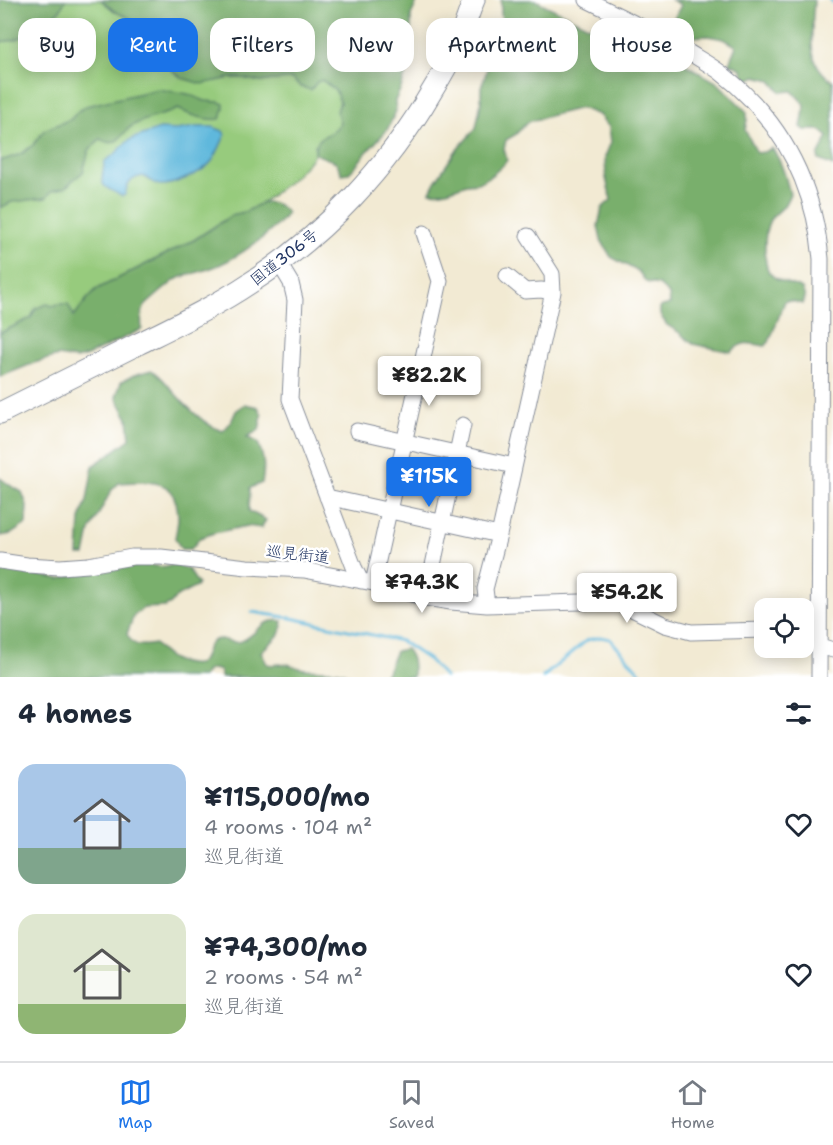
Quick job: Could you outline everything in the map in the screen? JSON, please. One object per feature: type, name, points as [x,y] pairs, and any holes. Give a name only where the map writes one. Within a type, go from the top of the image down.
[{"type":"highway","name":"国道306号","points":[[0,413],[201,313],[244,287],[305,242],[344,207],[392,152],[443,73],[458,44],[474,0]]},
{"type":"street","points":[[587,0],[666,40],[718,71],[743,92],[780,135],[804,183],[816,221],[819,240],[827,423],[826,648],[819,677]]},
{"type":"street","points":[[367,582],[389,511],[440,281],[424,233]]},
{"type":"street","points":[[487,605],[485,589],[552,294],[552,274],[528,236]]},
{"type":"street","points":[[279,263],[291,283],[295,300],[290,399],[354,567],[367,582]]},
{"type":"street","points":[[507,276],[525,291],[542,290],[552,294]]},
{"type":"street","points":[[426,598],[464,425]]},
{"type":"street","points":[[357,431],[514,466]]},
{"type":"street","points":[[327,497],[499,535]]},
{"type":"street","name":"巡見街道","points":[[0,561],[60,567],[88,565],[132,557],[161,556],[247,567],[304,570],[451,602],[487,605],[612,601],[666,625],[691,632],[754,630]]},
{"type":"green space","points":[[0,0],[65,0],[52,18],[18,18],[18,38],[0,42]]},
{"type":"green space","points":[[65,0],[101,0],[116,12],[130,18],[108,18],[108,72],[174,72],[182,78],[216,81],[230,78],[261,82],[292,79],[301,87],[322,80],[336,91],[340,102],[337,112],[340,123],[336,130],[315,145],[315,154],[290,181],[255,208],[232,215],[194,240],[97,289],[74,316],[53,306],[36,308],[31,318],[0,333],[0,42],[18,38],[18,72],[96,72],[96,18],[52,18]]},
{"type":"green space","points":[[101,0],[418,0],[411,18],[327,18],[327,72],[406,72],[395,101],[396,111],[387,130],[349,173],[342,174],[336,162],[315,154],[318,142],[340,123],[337,112],[340,102],[336,91],[322,80],[317,82],[311,90],[301,87],[292,79],[261,82],[230,78],[202,84],[182,78],[174,72],[198,72],[198,18],[130,18],[116,12]]},
{"type":"green space","points":[[501,0],[535,0],[572,18],[502,18]]},
{"type":"green space","points":[[672,0],[814,0],[812,45],[814,55],[817,65],[833,81],[833,166],[819,160],[818,156],[828,137],[820,130],[805,130],[801,127],[805,105],[792,91],[781,92],[770,80],[756,76],[748,80],[743,75],[742,69],[729,63],[736,46],[724,39],[708,36],[694,37],[694,18],[674,18],[681,5]]},
{"type":"green space","points":[[578,21],[590,25],[590,72],[694,72],[694,69],[718,83],[747,112],[745,130],[757,153],[772,148],[781,164],[790,194],[783,207],[771,218],[768,225],[765,246],[766,261],[772,276],[802,289],[805,297],[803,304],[785,301],[769,342],[765,346],[743,344],[731,352],[693,344],[667,325],[660,315],[660,307],[670,304],[669,294],[659,285],[646,282],[639,272],[611,257],[601,240],[598,226],[602,208],[611,200],[606,178],[605,157],[611,142],[609,127],[599,115],[581,108],[528,122],[515,135],[506,140],[504,149],[507,160],[481,182],[445,191],[430,192],[455,152],[476,128],[481,102],[481,87],[486,73],[578,72]]},
{"type":"green space","points":[[158,89],[188,94],[205,101],[219,102],[224,104],[224,109],[220,119],[210,119],[178,109],[137,123],[114,142],[100,139],[89,150],[83,172],[66,187],[52,191],[46,198],[12,202],[0,208],[0,161],[21,154],[34,144],[44,130],[71,119],[86,106]]},
{"type":"green space","points":[[263,202],[276,204],[287,213],[266,235],[238,255],[171,283],[145,306],[142,329],[87,356],[76,359],[58,356],[0,377],[0,333],[31,318],[36,308],[47,304],[53,306],[68,304],[74,316],[97,289],[194,240],[232,215],[245,212]]},
{"type":"green space","points":[[151,370],[160,376],[195,414],[216,429],[223,431],[231,422],[236,411],[245,404],[258,407],[262,415],[259,430],[247,437],[258,443],[263,458],[263,472],[262,483],[250,488],[249,511],[266,520],[261,528],[247,526],[214,533],[200,538],[191,549],[181,549],[175,538],[178,514],[171,491],[154,483],[119,483],[111,491],[90,531],[85,555],[78,555],[80,519],[87,500],[93,466],[130,439],[128,419],[116,397],[121,382]]},
{"type":"green space","points":[[0,478],[22,492],[27,505],[26,524],[11,534],[0,536]]},
{"type":"green space","points":[[176,564],[189,570],[198,584],[176,597],[171,604],[165,607],[144,608],[134,615],[127,634],[135,644],[155,644],[174,660],[193,665],[202,661],[209,645],[217,639],[239,642],[269,622],[283,621],[278,636],[261,652],[267,664],[288,664],[298,668],[333,670],[352,677],[221,677],[220,671],[214,669],[208,670],[203,677],[0,677],[0,568],[60,579],[77,574],[145,565],[166,567]]},
{"type":"green space","points":[[406,649],[412,659],[413,677],[382,677],[386,674],[396,651]]},
{"type":"water","points":[[213,127],[223,131],[225,135],[214,158],[202,170],[166,185],[160,185],[143,176],[139,177],[130,182],[125,195],[122,196],[103,184],[105,161],[128,141],[160,129],[176,130]]},
{"type":"waterway","points":[[830,0],[833,3]]},
{"type":"waterway","points":[[252,612],[401,641],[429,660],[445,677]]},
{"type":"waterway","points":[[543,677],[587,640],[601,637],[610,639],[644,677]]}]
